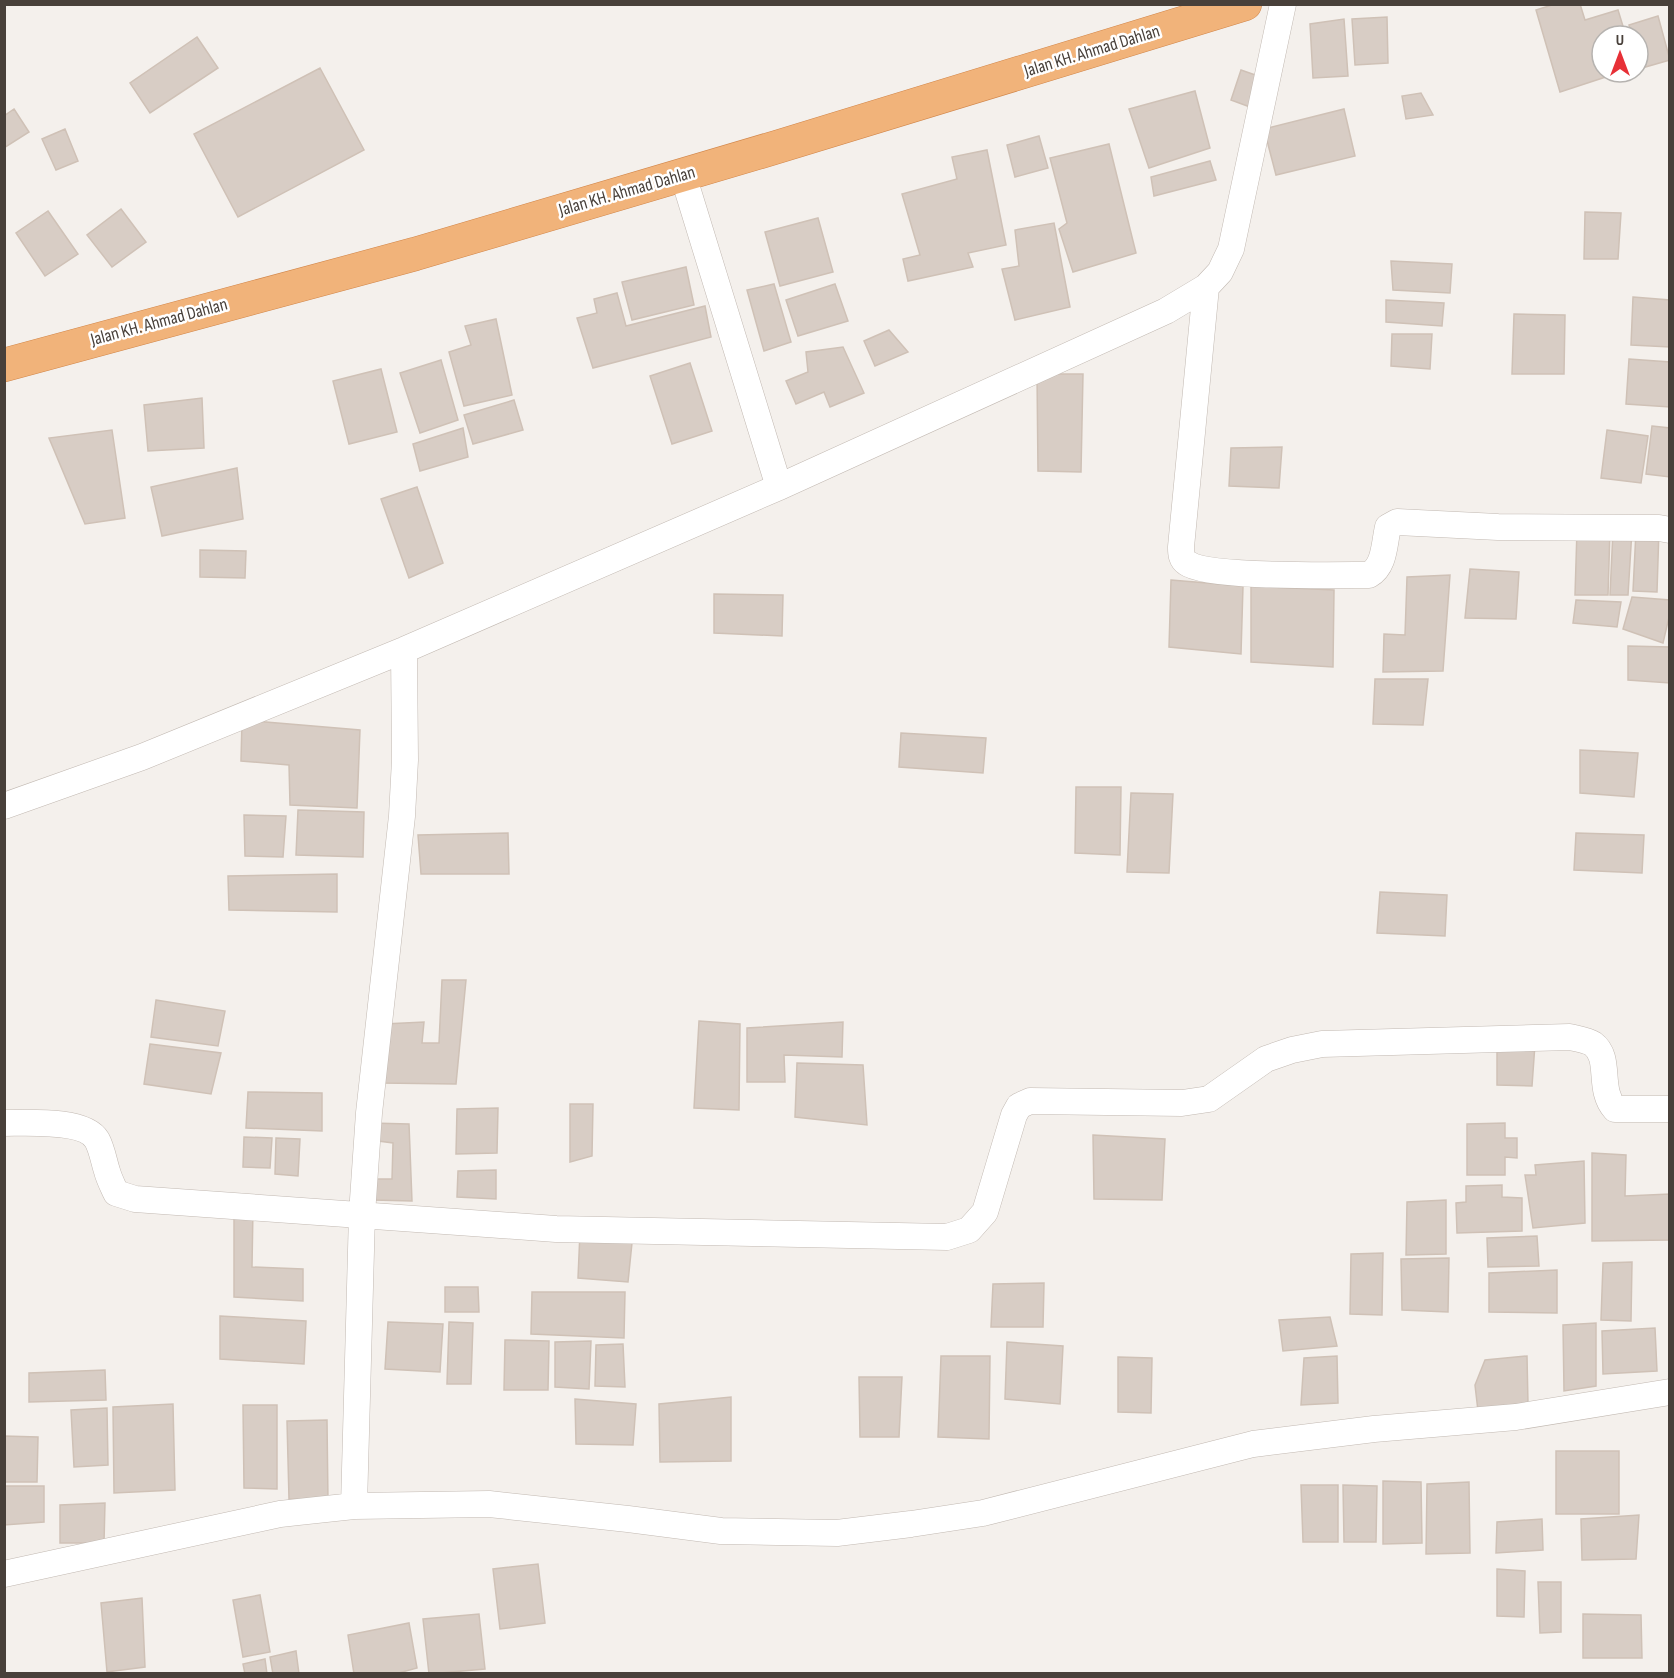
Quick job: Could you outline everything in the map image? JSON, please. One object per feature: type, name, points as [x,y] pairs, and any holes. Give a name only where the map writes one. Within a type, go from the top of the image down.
[{"type":"highway","name":"Jalan KH. Ahmad Dahlan","points":[[4,365],[415,254],[1245,4]]},
{"type":"street","points":[[4,806],[142,757],[404,650],[779,487],[1166,311],[1206,287],[1220,272],[1231,249],[1283,4]]},
{"type":"street","points":[[683,175],[779,487]]},
{"type":"street","points":[[1206,287],[1180,547],[1182,559],[1189,565],[1208,571],[1240,573],[1369,575],[1376,571],[1380,564],[1388,527],[1397,522],[1498,527],[1670,530]]},
{"type":"street","points":[[354,1506],[362,1214],[369,1113],[402,816],[405,760],[404,650]]},
{"type":"street","points":[[4,1122],[62,1125],[92,1133],[98,1141],[116,1193],[135,1199],[556,1229],[947,1237],[969,1230],[985,1212],[1014,1115],[1019,1106],[1030,1101],[1182,1103],[1209,1099],[1266,1059],[1292,1050],[1322,1044],[1570,1037],[1591,1042],[1600,1050],[1608,1101],[1615,1109],[1670,1109]]},
{"type":"street","points":[[4,1574],[280,1514],[354,1506],[489,1504],[721,1531],[837,1533],[983,1513],[1252,1444],[1374,1429],[1516,1417],[1670,1392]]},
{"type":"building","points":[[1555,4],[1580,4],[1585,20],[1618,10],[1622,24],[1590,24],[1590,82],[1560,92],[1536,10]]},
{"type":"building","points":[[1658,16],[1670,60],[1650,66],[1650,24],[1632,24]]},
{"type":"building","points":[[1387,17],[1388,63],[1355,65],[1352,19]]},
{"type":"building","points":[[1344,19],[1348,76],[1313,78],[1310,24]]},
{"type":"building","points":[[197,37],[218,68],[150,113],[130,83]]},
{"type":"building","points":[[320,68],[364,150],[238,217],[194,134]]},
{"type":"building","points":[[1241,70],[1261,77],[1250,107],[1231,100]]},
{"type":"building","points":[[1195,91],[1210,148],[1149,168],[1129,109]]},
{"type":"building","points":[[1421,93],[1433,115],[1406,119],[1402,96]]},
{"type":"building","points":[[14,109],[29,132],[4,148],[4,116]]},
{"type":"building","points":[[1344,109],[1355,156],[1276,175],[1264,129]]},
{"type":"building","points":[[65,129],[78,161],[56,170],[42,139]]},
{"type":"building","points":[[1039,136],[1048,168],[1015,177],[1007,145]]},
{"type":"building","points":[[1109,144],[1136,253],[1073,272],[1059,229],[1067,223],[1050,158]]},
{"type":"building","points":[[987,150],[1006,245],[968,253],[973,267],[908,281],[903,259],[920,255],[902,194],[957,179],[952,157]]},
{"type":"building","points":[[1210,161],[1216,180],[1154,196],[1151,177]]},
{"type":"building","points":[[121,209],[146,242],[112,267],[87,235]]},
{"type":"building","points":[[48,211],[78,254],[45,276],[16,233]]},
{"type":"building","points":[[1585,212],[1621,213],[1618,259],[1584,259]]},
{"type":"building","points":[[818,218],[833,272],[780,286],[765,232]]},
{"type":"building","points":[[1054,223],[1070,307],[1015,320],[1002,269],[1019,266],[1015,230]]},
{"type":"building","points":[[1391,261],[1452,264],[1450,293],[1393,290]]},
{"type":"building","points":[[686,267],[694,305],[632,320],[622,282]]},
{"type":"building","points":[[774,284],[791,342],[764,351],[747,290]]},
{"type":"building","points":[[835,284],[848,321],[798,336],[786,300]]},
{"type":"building","points":[[617,293],[626,326],[705,306],[711,337],[593,368],[577,318],[597,313],[594,299]]},
{"type":"building","points":[[1633,297],[1670,300],[1670,347],[1631,345]]},
{"type":"building","points":[[1386,300],[1444,303],[1442,326],[1386,322]]},
{"type":"building","points":[[1514,314],[1565,315],[1564,374],[1512,374]]},
{"type":"building","points":[[496,319],[512,395],[464,406],[449,352],[471,345],[465,326]]},
{"type":"building","points":[[889,330],[908,352],[875,366],[864,341]]},
{"type":"building","points":[[1392,334],[1432,334],[1430,369],[1391,366]]},
{"type":"building","points":[[843,347],[864,393],[830,407],[824,392],[796,404],[786,381],[808,372],[806,352]]},
{"type":"building","points":[[1629,359],[1670,362],[1670,407],[1626,404]]},
{"type":"building","points":[[441,360],[458,420],[420,433],[400,373]]},
{"type":"building","points":[[690,363],[712,431],[672,444],[650,376]]},
{"type":"building","points":[[381,369],[397,432],[349,444],[333,381]]},
{"type":"building","points":[[1037,374],[1083,374],[1081,472],[1038,471]]},
{"type":"building","points":[[202,398],[204,448],[148,451],[144,405]]},
{"type":"building","points":[[514,400],[523,430],[473,444],[464,415]]},
{"type":"building","points":[[1652,426],[1670,428],[1670,477],[1646,474]]},
{"type":"building","points":[[463,428],[468,457],[420,471],[413,444]]},
{"type":"building","points":[[112,430],[125,518],[85,524],[49,438]]},
{"type":"building","points":[[1607,430],[1648,436],[1641,483],[1601,478]]},
{"type":"building","points":[[1282,447],[1279,488],[1229,486],[1231,448]]},
{"type":"building","points":[[237,468],[243,519],[162,536],[151,487]]},
{"type":"building","points":[[417,487],[443,563],[409,578],[381,499]]},
{"type":"building","points":[[1659,529],[1657,592],[1633,591],[1636,531]]},
{"type":"building","points":[[1577,530],[1610,530],[1608,595],[1575,595]]},
{"type":"building","points":[[1632,530],[1628,595],[1610,595],[1613,531]]},
{"type":"building","points":[[200,550],[246,551],[245,578],[200,577]]},
{"type":"building","points":[[1470,569],[1519,572],[1516,619],[1465,618]]},
{"type":"building","points":[[1450,575],[1443,671],[1383,672],[1384,634],[1405,635],[1407,577]]},
{"type":"building","points":[[1171,580],[1243,586],[1241,654],[1169,647]]},
{"type":"building","points":[[1251,586],[1334,590],[1333,667],[1251,662]]},
{"type":"building","points":[[714,594],[783,595],[782,636],[714,633]]},
{"type":"building","points":[[1632,597],[1670,600],[1670,613],[1663,643],[1623,629]]},
{"type":"building","points":[[1576,600],[1621,602],[1617,627],[1573,623]]},
{"type":"building","points":[[1628,646],[1670,647],[1670,683],[1628,680]]},
{"type":"building","points":[[1375,679],[1428,679],[1423,725],[1373,724]]},
{"type":"building","points":[[242,720],[360,730],[357,808],[290,805],[289,765],[241,761]]},
{"type":"building","points":[[901,733],[986,738],[983,773],[899,767]]},
{"type":"building","points":[[1580,750],[1638,753],[1634,797],[1580,793]]},
{"type":"building","points":[[1076,787],[1121,787],[1120,855],[1075,853]]},
{"type":"building","points":[[1131,793],[1173,794],[1169,873],[1127,872]]},
{"type":"building","points":[[298,810],[364,812],[363,857],[296,855]]},
{"type":"building","points":[[244,815],[286,816],[283,857],[245,856]]},
{"type":"building","points":[[508,833],[509,874],[421,874],[418,835]]},
{"type":"building","points":[[1576,833],[1644,835],[1642,873],[1574,870]]},
{"type":"building","points":[[337,874],[337,912],[229,910],[228,876]]},
{"type":"building","points":[[1380,892],[1447,895],[1445,936],[1377,933]]},
{"type":"building","points":[[442,980],[466,980],[456,1084],[381,1083],[384,1024],[424,1022],[422,1043],[439,1043]]},
{"type":"building","points":[[156,1000],[225,1011],[218,1046],[151,1037]]},
{"type":"building","points":[[699,1021],[740,1024],[739,1110],[694,1108]]},
{"type":"building","points":[[843,1022],[842,1057],[784,1055],[785,1082],[747,1082],[747,1028]]},
{"type":"building","points":[[150,1044],[221,1053],[211,1094],[144,1084]]},
{"type":"building","points":[[1497,1044],[1535,1044],[1532,1086],[1497,1085]]},
{"type":"building","points":[[797,1063],[863,1065],[867,1125],[795,1117]]},
{"type":"building","points":[[248,1092],[322,1093],[322,1131],[246,1128]]},
{"type":"building","points":[[570,1104],[593,1104],[592,1156],[570,1162]]},
{"type":"building","points":[[498,1108],[497,1153],[456,1154],[457,1109]]},
{"type":"building","points":[[370,1123],[409,1124],[412,1201],[373,1200],[372,1179],[392,1179],[393,1143],[371,1140]]},
{"type":"building","points":[[1505,1123],[1505,1138],[1517,1138],[1517,1158],[1505,1157],[1505,1175],[1467,1175],[1467,1124]]},
{"type":"building","points":[[1093,1135],[1165,1139],[1162,1200],[1094,1199]]},
{"type":"building","points":[[244,1137],[272,1138],[270,1168],[243,1167]]},
{"type":"building","points":[[276,1138],[300,1139],[298,1176],[275,1174]]},
{"type":"building","points":[[1592,1153],[1626,1155],[1625,1196],[1670,1194],[1670,1240],[1592,1241]]},
{"type":"building","points":[[1584,1161],[1585,1223],[1533,1228],[1525,1175],[1536,1175],[1535,1165]]},
{"type":"building","points":[[496,1170],[496,1199],[457,1197],[458,1171]]},
{"type":"building","points":[[1502,1185],[1502,1197],[1522,1198],[1522,1231],[1457,1233],[1456,1203],[1466,1202],[1466,1186]]},
{"type":"building","points":[[1446,1200],[1446,1254],[1406,1255],[1407,1202]]},
{"type":"building","points":[[234,1208],[253,1208],[252,1267],[303,1269],[303,1301],[234,1297]]},
{"type":"building","points":[[580,1232],[633,1233],[628,1282],[578,1278]]},
{"type":"building","points":[[1537,1236],[1539,1266],[1488,1267],[1487,1238]]},
{"type":"building","points":[[1383,1253],[1382,1315],[1350,1314],[1351,1254]]},
{"type":"building","points":[[1449,1258],[1448,1312],[1402,1310],[1401,1259]]},
{"type":"building","points":[[1632,1262],[1631,1321],[1601,1320],[1603,1263]]},
{"type":"building","points":[[1557,1270],[1557,1313],[1489,1312],[1489,1273]]},
{"type":"building","points":[[1044,1283],[1043,1327],[991,1327],[993,1284]]},
{"type":"building","points":[[445,1287],[478,1287],[479,1312],[445,1312]]},
{"type":"building","points":[[532,1292],[625,1292],[624,1338],[531,1334]]},
{"type":"building","points":[[220,1316],[306,1321],[304,1364],[220,1359]]},
{"type":"building","points":[[1330,1317],[1337,1346],[1283,1351],[1279,1320]]},
{"type":"building","points":[[388,1322],[443,1324],[440,1372],[385,1369]]},
{"type":"building","points":[[449,1322],[473,1323],[471,1384],[447,1384]]},
{"type":"building","points":[[1596,1323],[1596,1386],[1564,1391],[1563,1325]]},
{"type":"building","points":[[1655,1328],[1657,1371],[1603,1374],[1602,1331]]},
{"type":"building","points":[[505,1340],[549,1341],[548,1390],[504,1390]]},
{"type":"building","points":[[591,1341],[589,1389],[555,1387],[555,1342]]},
{"type":"building","points":[[1007,1342],[1063,1346],[1060,1404],[1005,1399]]},
{"type":"building","points":[[623,1344],[625,1387],[595,1386],[596,1345]]},
{"type":"building","points":[[941,1356],[990,1356],[989,1439],[938,1437]]},
{"type":"building","points":[[1337,1356],[1338,1403],[1301,1405],[1304,1358]]},
{"type":"building","points":[[1527,1356],[1528,1404],[1478,1411],[1475,1385],[1485,1360]]},
{"type":"building","points":[[1118,1357],[1152,1358],[1151,1413],[1118,1412]]},
{"type":"building","points":[[105,1370],[106,1400],[29,1402],[29,1373]]},
{"type":"building","points":[[859,1377],[902,1377],[899,1437],[860,1437]]},
{"type":"building","points":[[731,1397],[731,1461],[660,1462],[659,1404]]},
{"type":"building","points":[[575,1399],[636,1404],[633,1445],[576,1444]]},
{"type":"building","points":[[173,1404],[175,1490],[114,1493],[113,1407]]},
{"type":"building","points":[[243,1405],[277,1405],[277,1489],[244,1488]]},
{"type":"building","points":[[107,1408],[108,1465],[74,1467],[71,1410]]},
{"type":"building","points":[[327,1420],[328,1501],[289,1499],[287,1421]]},
{"type":"building","points":[[4,1436],[38,1437],[37,1482],[4,1482]]},
{"type":"building","points":[[1556,1451],[1619,1451],[1619,1514],[1556,1514]]},
{"type":"building","points":[[1383,1481],[1421,1482],[1422,1543],[1383,1544]]},
{"type":"building","points":[[1469,1482],[1470,1553],[1426,1554],[1427,1484]]},
{"type":"building","points":[[1301,1485],[1338,1485],[1338,1542],[1303,1542]]},
{"type":"building","points":[[1343,1485],[1377,1486],[1376,1542],[1344,1542]]},
{"type":"building","points":[[4,1486],[44,1486],[44,1522],[4,1525]]},
{"type":"building","points":[[105,1503],[104,1543],[60,1543],[60,1505]]},
{"type":"building","points":[[1639,1515],[1636,1559],[1582,1560],[1581,1519]]},
{"type":"building","points":[[1542,1519],[1543,1550],[1496,1553],[1497,1522]]},
{"type":"building","points":[[538,1564],[545,1623],[500,1629],[493,1569]]},
{"type":"building","points":[[1497,1569],[1525,1571],[1524,1617],[1497,1616]]},
{"type":"building","points":[[1538,1582],[1561,1582],[1561,1632],[1540,1633]]},
{"type":"building","points":[[260,1595],[270,1652],[243,1657],[233,1600]]},
{"type":"building","points":[[142,1598],[145,1667],[107,1672],[101,1603]]},
{"type":"building","points":[[479,1614],[485,1669],[429,1674],[423,1619]]},
{"type":"building","points":[[1583,1614],[1641,1615],[1642,1658],[1583,1658]]},
{"type":"building","points":[[409,1623],[417,1668],[395,1674],[354,1674],[348,1635]]},
{"type":"building","points":[[296,1651],[299,1674],[273,1674],[270,1657]]},
{"type":"building","points":[[265,1659],[267,1674],[245,1674],[243,1664]]}]
